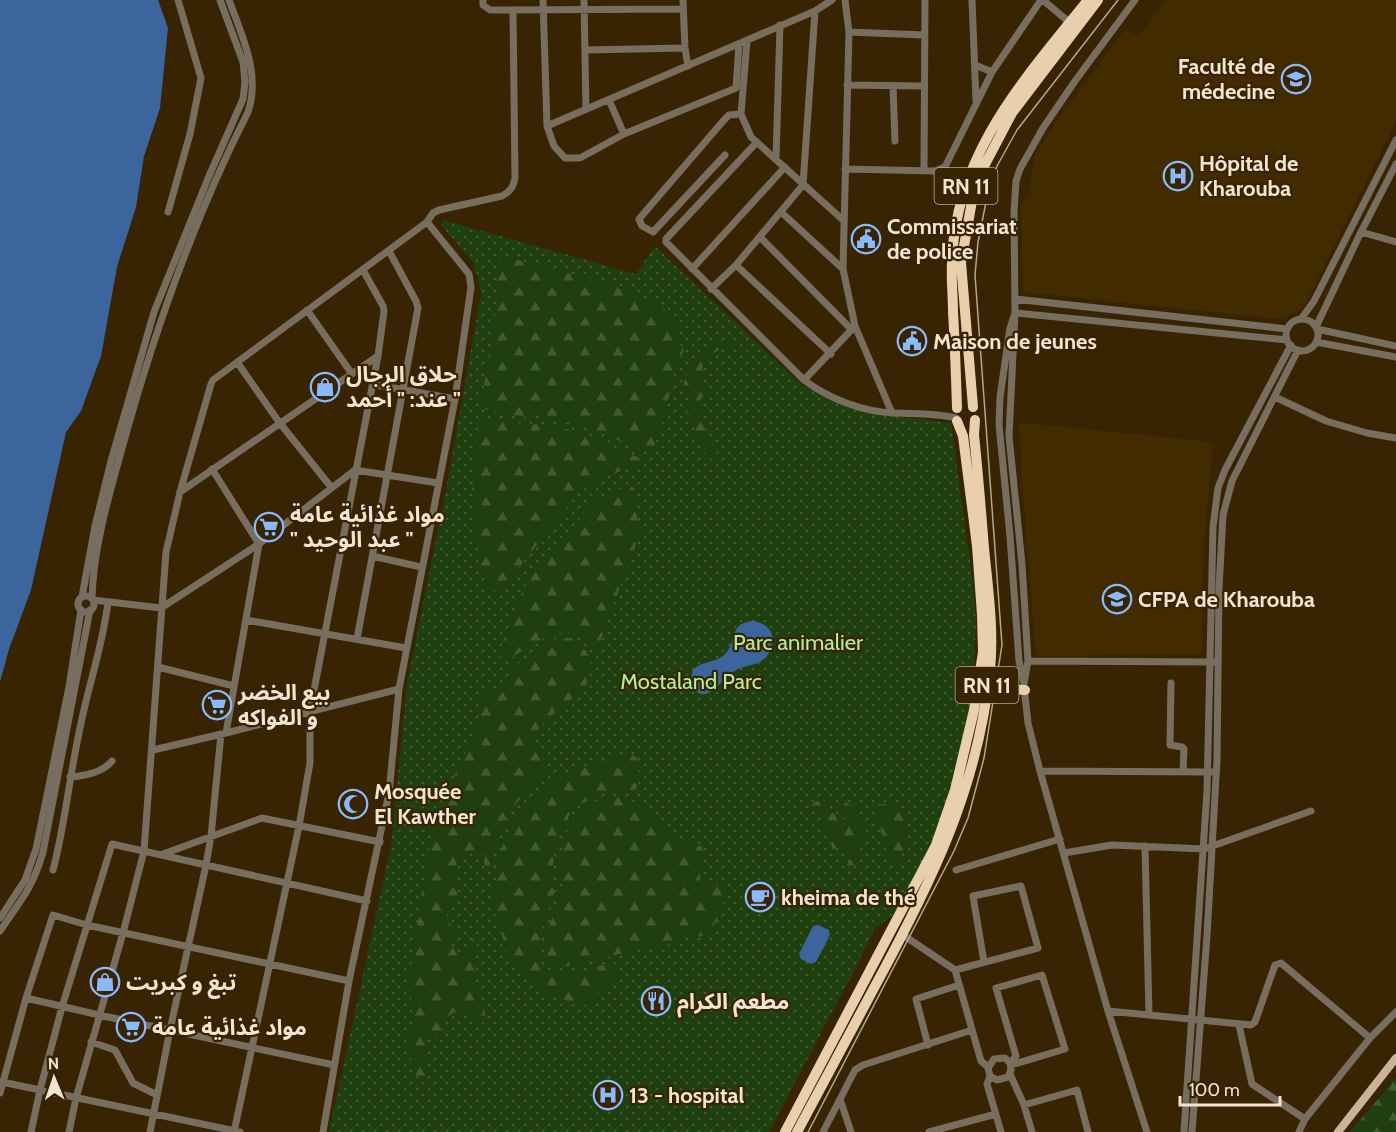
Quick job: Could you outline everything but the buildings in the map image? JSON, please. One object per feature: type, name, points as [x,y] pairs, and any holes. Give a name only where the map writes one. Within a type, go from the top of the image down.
[{"type":"highway","name":"RN 11","points":[[785,1132],[936,845],[955,790],[981,670],[982,615],[977,546],[963,436],[957,415],[951,263],[954,232],[971,169],[987,135],[1012,98],[1088,0]]},
{"type":"highway","name":"RN 11","points":[[973,407],[961,263],[972,201],[981,172],[1012,113],[1098,0]]},
{"type":"highway","points":[[967,404],[973,407],[977,413],[975,420],[967,425],[957,415],[967,404]]},
{"type":"highway","name":"RN 11","points":[[797,1132],[903,935],[945,848],[965,792],[976,748],[990,671],[991,614],[974,435],[975,420]]},
{"type":"highway","points":[[987,687],[1024,687]]},
{"type":"main road","points":[[1338,1132],[1396,1058]]},
{"type":"street","points":[[168,212],[190,134],[201,78],[178,0]]},
{"type":"street","points":[[0,918],[25,880],[36,849],[69,687],[81,610],[78,603],[82,597],[95,526],[111,461],[154,312],[243,99],[245,82],[243,62],[220,0]]},
{"type":"street","points":[[0,931],[24,900],[41,860],[90,610],[94,605],[95,565],[115,474],[165,309],[195,228],[248,112],[253,94],[254,78],[251,64],[229,0]]},
{"type":"street","points":[[483,0],[483,4],[490,10],[543,9],[584,4],[683,9]]},
{"type":"street","points":[[69,1132],[76,1098],[144,851],[166,552],[210,384],[427,222],[434,213],[502,196],[509,192],[515,178],[515,10],[518,0]]},
{"type":"street","points":[[543,0],[547,126],[554,146],[565,158],[580,158],[624,134],[736,88],[739,44]]},
{"type":"street","points":[[682,0],[688,66]]},
{"type":"street","points":[[547,126],[815,11],[832,0]]},
{"type":"street","points":[[845,0],[849,32],[843,269],[854,328],[892,413]]},
{"type":"street","points":[[924,170],[925,0]]},
{"type":"street","points":[[972,0],[976,103]]},
{"type":"street","points":[[844,170],[939,170],[947,164],[992,72],[1042,0],[1070,23]]},
{"type":"street","points":[[1024,687],[1028,661],[1022,564],[1009,436],[1015,313],[1016,181],[1020,169],[1043,128],[1135,0]]},
{"type":"street","points":[[584,4],[586,109]]},
{"type":"street","points":[[711,289],[736,265],[803,185],[815,11]]},
{"type":"street","points":[[776,159],[780,25]]},
{"type":"street","points":[[849,32],[924,35]]},
{"type":"street","points":[[747,41],[741,114],[751,137],[843,220]]},
{"type":"street","points":[[585,50],[685,48]]},
{"type":"street","points":[[975,65],[992,72]]},
{"type":"street","points":[[847,85],[924,86]]},
{"type":"street","points":[[893,86],[895,141]]},
{"type":"street","points":[[609,99],[624,134]]},
{"type":"street","points":[[725,155],[653,232],[642,226],[639,219],[723,120],[729,115],[741,114]]},
{"type":"street","points":[[1301,319],[1314,301],[1396,140]]},
{"type":"street","points":[[757,142],[666,239],[666,242],[804,380],[821,392],[842,401],[892,413],[957,415]]},
{"type":"street","points":[[1015,313],[1289,343],[1299,350],[1309,349],[1316,342],[1317,328],[1361,232],[1396,164]]},
{"type":"street","points":[[692,269],[785,167]]},
{"type":"street","points":[[781,212],[843,269]]},
{"type":"street","points":[[323,1132],[349,981],[389,792],[399,689],[455,399],[471,279],[427,222]]},
{"type":"street","points":[[1361,232],[1396,242]]},
{"type":"street","points":[[759,237],[854,328]]},
{"type":"street","points":[[357,639],[418,308],[389,250]]},
{"type":"street","points":[[736,265],[831,354]]},
{"type":"street","points":[[2,1082],[236,1132],[299,826],[310,763],[310,711],[378,356],[384,311],[363,270]]},
{"type":"street","points":[[1015,298],[1287,329]]},
{"type":"street","points":[[307,310],[352,374]]},
{"type":"street","points":[[1015,313],[1006,351],[999,425],[1019,661],[1028,723],[1108,1011],[1147,1132]]},
{"type":"street","points":[[1135,326],[1137,313]]},
{"type":"street","points":[[1184,1132],[1213,845],[1217,772],[1213,527],[1218,488],[1234,450],[1274,380],[1289,343],[1287,329],[1293,321],[1309,320],[1317,328],[1396,346]]},
{"type":"street","points":[[804,380],[854,328]]},
{"type":"street","points":[[1316,342],[1396,357]]},
{"type":"street","points":[[1192,1132],[1221,532],[1227,496],[1239,466],[1299,350]]},
{"type":"street","points":[[180,492],[378,356]]},
{"type":"street","points":[[237,362],[279,422],[331,487]]},
{"type":"street","points":[[1274,380],[1282,384]]},
{"type":"street","points":[[372,384],[455,399]]},
{"type":"street","points":[[1275,397],[1326,421],[1367,433],[1396,438]]},
{"type":"street","points":[[150,1132],[206,865],[224,734],[259,544],[212,469]]},
{"type":"street","points":[[82,597],[161,608],[259,544],[355,470],[438,483]]},
{"type":"street","points":[[372,556],[421,567]]},
{"type":"street","points":[[53,870],[70,777],[92,675],[104,632],[108,602]]},
{"type":"street","points":[[81,610],[90,610]]},
{"type":"street","points":[[246,620],[406,648]]},
{"type":"street","points":[[1028,661],[1214,662]]},
{"type":"street","points":[[158,667],[234,686]]},
{"type":"street","points":[[1171,683],[1169,741],[1172,747],[1184,749],[1183,772]]},
{"type":"street","points":[[153,750],[399,689]]},
{"type":"street","points":[[70,777],[91,773],[108,766],[112,761]]},
{"type":"street","points":[[1040,771],[1217,772]]},
{"type":"street","points":[[1064,852],[1112,845],[1204,849],[1311,811]]},
{"type":"street","points":[[163,854],[262,818],[380,842]]},
{"type":"street","points":[[956,870],[1060,839]]},
{"type":"street","points":[[31,1132],[62,1007],[112,844],[367,901]]},
{"type":"street","points":[[1145,846],[1149,1015]]},
{"type":"street","points":[[955,970],[1038,948],[1021,886],[973,896],[984,962]]},
{"type":"street","points":[[0,1093],[26,998],[52,916],[55,915],[87,925],[349,981]]},
{"type":"street","points":[[903,935],[955,970],[981,1061],[988,1067],[990,1076],[987,1084],[1001,1132]]},
{"type":"street","points":[[1108,1011],[1239,1025],[1254,1024],[1275,965],[1281,963],[1370,1038]]},
{"type":"street","points":[[1010,1064],[1065,1048],[1042,975],[996,988],[1016,1056],[1010,1064],[1010,1074],[1024,1105],[1032,1132]]},
{"type":"street","points":[[928,1045],[916,999],[959,985]]},
{"type":"street","points":[[26,998],[99,1016],[334,1065]]},
{"type":"street","points":[[1299,1132],[1305,1119],[1370,1038],[1396,1012]]},
{"type":"street","points":[[1239,1025],[1252,1084],[1305,1119]]},
{"type":"street","points":[[826,1131],[855,1070],[863,1065],[972,1030]]},
{"type":"street","points":[[91,1042],[115,1050],[133,1083],[157,1095]]},
{"type":"street","points":[[988,1067],[991,1061],[997,1058],[1005,1058],[1010,1064]]},
{"type":"street","points":[[990,1076],[1001,1081],[1010,1074]]},
{"type":"street","points":[[1024,1105],[1077,1090],[1088,1132]]},
{"type":"street","points":[[840,1099],[851,1132]]},
{"type":"street","points":[[932,1132],[996,1114]]},
{"type":"shaded area","name":"Hôpital de Kharouba","points":[[1166,0],[1396,0],[1396,122],[1305,305],[1299,311],[1280,319],[1023,292],[1021,206],[1024,199],[1029,196],[1034,156],[1126,28],[1139,37]]},
{"type":"shaded area","points":[[1018,424],[1213,442],[1204,544],[1201,654],[1036,656]]},
{"type":"green space","name":"Mostaland Parc","points":[[443,220],[636,274],[655,246],[802,385],[832,401],[865,412],[951,423],[973,584],[976,624],[973,683],[964,737],[949,800],[933,843],[897,912],[875,928],[769,1132],[329,1132],[391,845],[407,684],[448,479],[481,293],[474,264],[442,226]]},
{"type":"green space","points":[[506,257],[624,287],[681,319],[675,336],[684,350],[674,372],[664,418],[653,451],[648,452],[591,429],[539,416],[522,417],[480,408],[494,329],[499,262]]},
{"type":"green space","points":[[719,340],[728,341],[748,352],[746,354],[726,349],[717,351],[704,363],[703,382],[708,392],[700,400],[700,416],[717,454],[708,461],[687,414],[688,398],[682,389],[699,353],[711,343]]},
{"type":"green space","points":[[479,416],[513,423],[553,425],[580,433],[640,458],[640,463],[636,466],[606,476],[579,492],[505,585],[496,592],[486,585],[476,541],[472,489]]},
{"type":"green space","points":[[631,485],[638,497],[637,519],[643,525],[596,653],[579,637],[570,633],[561,633],[542,640],[507,660],[501,659],[501,647],[526,583],[596,499]]},
{"type":"green space","points":[[571,638],[586,652],[591,662],[586,686],[532,733],[549,772],[526,792],[509,815],[497,841],[489,870],[486,871],[483,855],[476,853],[462,857],[457,862],[457,896],[454,903],[447,908],[447,916],[454,932],[450,943],[458,956],[467,954],[474,935],[478,934],[473,976],[488,1023],[454,1012],[445,1019],[440,1034],[426,1038],[425,1078],[422,1084],[413,1069],[409,1048],[413,1017],[409,982],[431,840],[447,792],[475,730],[485,690],[499,691],[509,685],[514,666],[555,639]]},
{"type":"green space","points":[[627,752],[637,758],[639,779],[635,790],[609,790],[576,806],[564,823],[555,847],[552,873],[555,891],[540,935],[538,953],[542,965],[555,974],[575,974],[614,961],[617,974],[595,996],[590,1005],[577,1005],[550,995],[527,981],[509,958],[492,899],[503,843],[518,813],[554,779]]},
{"type":"green space","points":[[622,796],[635,803],[671,834],[702,847],[700,882],[707,885],[727,884],[720,914],[707,933],[700,937],[695,934],[687,936],[683,943],[649,947],[560,968],[548,962],[544,953],[546,935],[563,887],[558,862],[570,822],[597,801]]},
{"type":"green space","points":[[829,798],[832,800],[828,812],[838,814],[846,822],[851,822],[851,818],[841,812],[836,805],[839,801],[845,801],[849,805],[856,805],[867,832],[866,841],[857,842],[862,853],[851,869],[847,865],[851,858],[838,848],[832,849],[831,842],[827,840],[830,835],[826,836],[822,831],[825,821],[830,820],[820,817],[811,806],[816,801],[823,802]]},
{"type":"green space","points":[[878,804],[894,805],[898,809],[908,810],[908,840],[897,863],[889,860],[878,820]]},
{"type":"green space","points":[[1396,1078],[1396,1132],[1350,1132]]},
{"type":"water","points":[[0,0],[158,0],[168,28],[160,108],[144,156],[136,207],[117,267],[101,356],[81,411],[66,432],[31,590],[9,649],[0,682]]},
{"type":"water","points":[[754,621],[765,625],[772,635],[772,646],[765,658],[733,672],[706,694],[695,690],[690,682],[693,670],[726,653],[737,628],[746,622]]},
{"type":"water","points":[[818,925],[829,930],[830,935],[816,962],[811,964],[801,959],[799,954],[813,926]]},
{"type":"tram line","points":[[808,1132],[954,851],[968,818],[984,758],[1002,645],[975,275],[978,242],[986,202],[997,166],[1017,130],[1118,0]]},
{"type":"place","name":"Faculté de médecine","points":[[1296,79]]},
{"type":"place","name":"Hôpital de Kharouba","points":[[1178,176]]},
{"type":"place","name":"Commissariat de police","points":[[866,239]]},
{"type":"place","name":"Maison de jeunes","points":[[912,341]]},
{"type":"place","name":"حلاق الرجال عند: \" أحمد \"","points":[[325,387]]},
{"type":"place","name":"مواد غذائية عامة \" عبد الوحيد \"","points":[[269,527]]},
{"type":"place","name":"CFPA de Kharouba","points":[[1117,599]]},
{"type":"place","name":"بيع الخضر و الفواكه","points":[[217,705]]},
{"type":"place","name":"Mosquée El Kawther","points":[[353,804]]},
{"type":"place","name":"kheima de thé","points":[[760,897]]},
{"type":"place","name":"تبغ و كبريت","points":[[105,982]]},
{"type":"place","name":"مطعم الكرام","points":[[656,1001]]},
{"type":"place","name":"مواد غذائية عامة","points":[[131,1027]]},
{"type":"place","name":"13 - hospital","points":[[608,1095]]},
{"type":"park label","name":"Parc animalier","points":[[798,642]]}]
